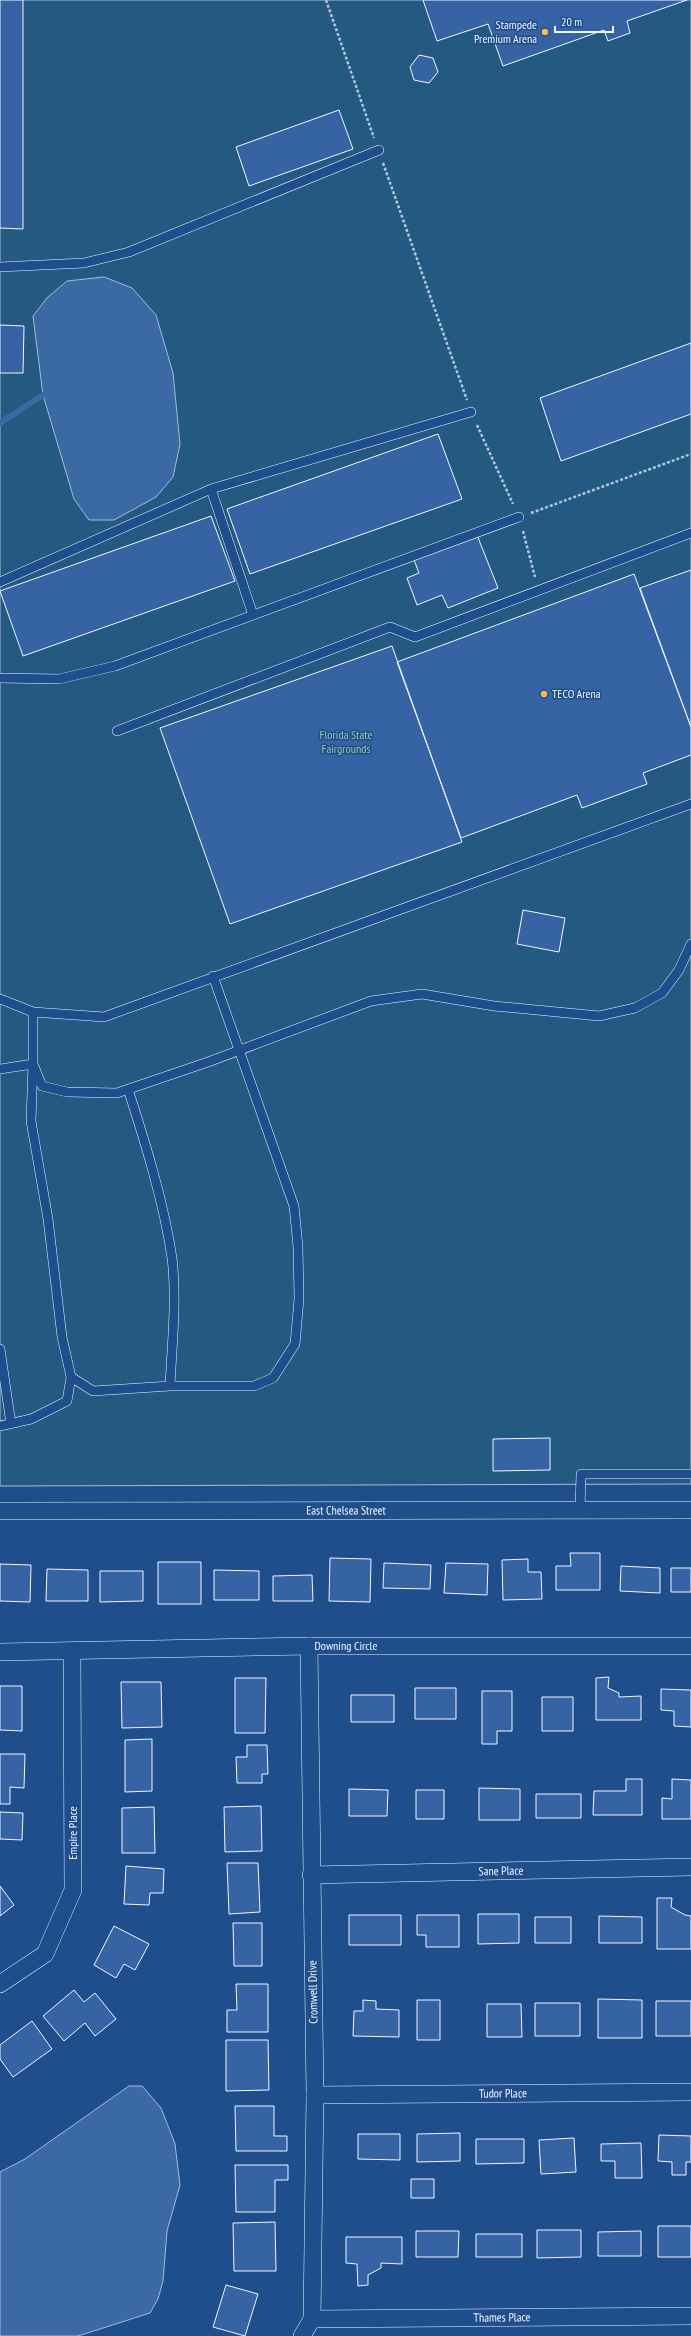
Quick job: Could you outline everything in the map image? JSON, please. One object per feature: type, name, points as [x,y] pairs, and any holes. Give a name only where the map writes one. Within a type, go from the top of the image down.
[{"type":"street","name":"East Chelsea Street","points":[[0,1511],[691,1510]]},
{"type":"street","name":"Downing Circle","points":[[0,1652],[72,1652],[309,1646],[691,1646]]},
{"type":"street","name":"Cromwell Drive","points":[[302,2336],[312,2319],[315,2095],[309,1646]]},
{"type":"street","name":"Empire Place","points":[[0,1984],[45,1954],[73,1890],[72,1652]]},
{"type":"street","name":"Sane Place","points":[[311,1875],[691,1867]]},
{"type":"street","name":"Tudor Place","points":[[315,2095],[691,2092]]},
{"type":"street","name":"Thames Place","points":[[312,2319],[691,2316]]},
{"type":"lane","points":[[0,267],[84,263],[129,252],[379,150]]},
{"type":"lane","points":[[0,582],[211,489],[471,412]]},
{"type":"lane","points":[[211,489],[253,616]]},
{"type":"lane","points":[[0,678],[60,679],[115,666],[519,517]]},
{"type":"lane","points":[[117,731],[390,627],[415,637],[691,533]]},
{"type":"lane","points":[[0,999],[33,1012],[104,1016],[691,804]]},
{"type":"lane","points":[[33,1064],[42,1086],[67,1092],[117,1093],[240,1050],[371,1001],[422,994],[494,1006],[599,1016],[635,1008],[662,993],[679,970],[691,944]]},
{"type":"lane","points":[[71,1377],[93,1391],[170,1386],[254,1386],[273,1378],[295,1344],[299,1299],[298,1247],[294,1206],[213,976]]},
{"type":"lane","points":[[0,1426],[31,1419],[67,1401],[71,1377],[62,1337],[48,1219],[31,1121],[33,1012]]},
{"type":"lane","points":[[0,1069],[33,1064]]},
{"type":"lane","points":[[128,1089],[158,1195],[172,1258],[173,1326],[170,1386]]},
{"type":"lane","points":[[0,1349],[10,1424]]},
{"type":"lane","points":[[580,1510],[581,1474],[691,1474]]},
{"type":"path","points":[[326,0],[471,412],[519,517],[538,591]]},
{"type":"path","points":[[519,517],[691,454]]},
{"type":"green space","name":"Florida State Fairgrounds","points":[[0,0],[691,0],[691,1484],[0,1486]]},
{"type":"shaded area","points":[[104,277],[132,288],[156,315],[173,373],[180,444],[173,477],[156,497],[114,520],[89,520],[74,499],[43,395],[33,316],[47,298],[67,281]]},
{"type":"shaded area","points":[[129,2086],[142,2086],[161,2108],[175,2144],[180,2185],[167,2231],[163,2281],[158,2299],[150,2313],[78,2336],[0,2336],[0,2172],[25,2159]]},
{"type":"building","points":[[0,0],[23,0],[23,229],[0,228]]},
{"type":"building","name":"Stampede Premium Arena","points":[[423,0],[687,0],[627,21],[630,33],[608,41],[604,30],[503,66],[488,24],[437,41]]},
{"type":"building","points":[[419,55],[433,58],[438,72],[429,83],[414,80],[410,67]]},
{"type":"building","points":[[339,110],[353,149],[249,186],[236,147]]},
{"type":"building","points":[[0,325],[24,326],[23,373],[0,373]]},
{"type":"building","points":[[691,343],[691,414],[561,461],[540,398]]},
{"type":"building","points":[[438,434],[462,499],[250,574],[227,509]]},
{"type":"building","points":[[211,516],[235,581],[23,656],[0,591]]},
{"type":"building","points":[[477,535],[498,588],[448,608],[442,595],[417,605],[407,578],[419,573],[414,560]]},
{"type":"building","points":[[691,570],[691,727],[640,588]]},
{"type":"building","name":"TECO Arena","points":[[634,574],[691,727],[691,755],[643,773],[647,784],[582,808],[577,795],[461,838],[397,662]]},
{"type":"building","points":[[392,646],[462,842],[230,924],[160,728]]},
{"type":"building","points":[[523,910],[565,918],[559,952],[517,944]]},
{"type":"building","points":[[550,1438],[550,1470],[493,1471],[493,1439]]},
{"type":"building","points":[[570,1553],[600,1553],[600,1590],[556,1590],[556,1566],[571,1566]]},
{"type":"building","points":[[330,1558],[371,1559],[370,1602],[329,1601]]},
{"type":"building","points":[[528,1559],[528,1572],[541,1572],[542,1599],[503,1600],[502,1560]]},
{"type":"building","points":[[158,1562],[201,1562],[201,1604],[158,1604]]},
{"type":"building","points":[[384,1563],[431,1565],[430,1589],[383,1588]]},
{"type":"building","points":[[446,1563],[488,1564],[487,1595],[444,1593]]},
{"type":"building","points":[[0,1564],[31,1565],[30,1602],[0,1601]]},
{"type":"building","points":[[621,1566],[660,1568],[660,1593],[620,1591]]},
{"type":"building","points":[[671,1568],[691,1568],[691,1592],[671,1592]]},
{"type":"building","points":[[47,1569],[88,1570],[88,1601],[46,1601]]},
{"type":"building","points":[[214,1570],[259,1571],[259,1600],[214,1600]]},
{"type":"building","points":[[100,1571],[143,1571],[143,1601],[100,1602]]},
{"type":"building","points":[[312,1575],[313,1601],[273,1601],[273,1576]]},
{"type":"building","points":[[609,1677],[608,1688],[619,1693],[619,1697],[641,1696],[641,1720],[596,1720],[596,1678]]},
{"type":"building","points":[[235,1678],[266,1678],[265,1733],[235,1733]]},
{"type":"building","points":[[121,1682],[161,1682],[162,1727],[122,1728]]},
{"type":"building","points":[[0,1686],[22,1686],[22,1731],[0,1730]]},
{"type":"building","points":[[415,1688],[456,1688],[456,1719],[415,1719]]},
{"type":"building","points":[[661,1689],[691,1690],[691,1727],[674,1726],[674,1711],[661,1710]]},
{"type":"building","points":[[482,1691],[512,1691],[512,1731],[497,1731],[497,1744],[482,1744]]},
{"type":"building","points":[[351,1695],[394,1695],[394,1722],[351,1722]]},
{"type":"building","points":[[542,1697],[573,1697],[573,1731],[542,1731]]},
{"type":"building","points":[[152,1739],[152,1791],[125,1792],[125,1740]]},
{"type":"building","points":[[247,1745],[267,1745],[268,1774],[262,1774],[262,1783],[237,1783],[236,1757],[247,1757]]},
{"type":"building","points":[[0,1754],[25,1754],[24,1788],[10,1787],[10,1804],[0,1804]]},
{"type":"building","points":[[626,1779],[642,1779],[642,1815],[593,1815],[594,1791],[626,1791]]},
{"type":"building","points":[[672,1779],[691,1780],[691,1819],[662,1819],[662,1798],[672,1799]]},
{"type":"building","points":[[479,1788],[520,1789],[520,1820],[479,1820]]},
{"type":"building","points":[[349,1789],[388,1790],[387,1816],[349,1816]]},
{"type":"building","points":[[416,1790],[444,1790],[444,1819],[416,1819]]},
{"type":"building","points":[[536,1794],[581,1794],[581,1818],[536,1818]]},
{"type":"building","points":[[261,1806],[262,1851],[225,1852],[224,1807]]},
{"type":"building","points":[[154,1807],[155,1853],[122,1853],[122,1808]]},
{"type":"building","points":[[0,1812],[23,1813],[22,1840],[0,1839]]},
{"type":"building","points":[[227,1863],[258,1863],[260,1912],[229,1914]]},
{"type":"building","points":[[126,1866],[164,1869],[163,1893],[150,1893],[149,1905],[124,1904]]},
{"type":"building","points":[[0,1886],[14,1905],[0,1916]]},
{"type":"building","points":[[657,1898],[672,1898],[671,1907],[685,1915],[691,1916],[691,1949],[657,1949]]},
{"type":"building","points":[[478,1914],[519,1914],[519,1943],[478,1944]]},
{"type":"building","points":[[349,1915],[401,1915],[401,1945],[349,1945]]},
{"type":"building","points":[[417,1915],[459,1915],[459,1947],[426,1947],[426,1935],[417,1935]]},
{"type":"building","points":[[599,1916],[642,1917],[642,1943],[599,1943]]},
{"type":"building","points":[[535,1917],[571,1917],[571,1943],[535,1943]]},
{"type":"building","points":[[233,1923],[262,1923],[262,1966],[234,1966]]},
{"type":"building","points":[[114,1926],[149,1944],[135,1970],[124,1964],[116,1978],[94,1965]]},
{"type":"building","points":[[236,1984],[268,1984],[268,2032],[227,2032],[227,2010],[237,2010]]},
{"type":"building","points":[[74,1990],[84,2002],[95,1993],[116,2019],[95,2036],[85,2023],[64,2041],[43,2016]]},
{"type":"building","points":[[598,1999],[642,2000],[642,2038],[598,2038]]},
{"type":"building","points":[[363,2000],[376,2001],[376,2009],[399,2010],[399,2037],[353,2036],[354,2011],[363,2011]]},
{"type":"building","points":[[417,2000],[440,2000],[440,2040],[417,2040]]},
{"type":"building","points":[[656,2001],[691,2001],[691,2036],[656,2036]]},
{"type":"building","points":[[535,2003],[580,2003],[580,2036],[535,2036]]},
{"type":"building","points":[[487,2004],[521,2004],[522,2037],[487,2037]]},
{"type":"building","points":[[32,2021],[52,2049],[13,2077],[0,2059],[0,2045]]},
{"type":"building","points":[[226,2040],[268,2040],[269,2090],[226,2091]]},
{"type":"building","points":[[235,2106],[274,2106],[274,2136],[287,2136],[287,2151],[236,2151]]},
{"type":"building","points":[[460,2133],[460,2161],[417,2162],[417,2134]]},
{"type":"building","points":[[358,2134],[400,2134],[400,2160],[358,2159]]},
{"type":"building","points":[[659,2135],[691,2136],[691,2162],[686,2162],[686,2175],[672,2175],[672,2162],[658,2161]]},
{"type":"building","points":[[574,2138],[576,2172],[541,2174],[539,2140]]},
{"type":"building","points":[[476,2139],[524,2139],[524,2163],[476,2164]]},
{"type":"building","points":[[641,2143],[642,2178],[615,2178],[615,2161],[601,2161],[601,2144]]},
{"type":"building","points":[[235,2165],[288,2165],[288,2180],[275,2180],[275,2212],[236,2212]]},
{"type":"building","points":[[411,2179],[434,2179],[434,2198],[411,2198]]},
{"type":"building","points":[[275,2222],[276,2271],[234,2271],[233,2223]]},
{"type":"building","points":[[658,2226],[691,2226],[691,2257],[658,2257]]},
{"type":"building","points":[[537,2230],[581,2230],[581,2257],[537,2258]]},
{"type":"building","points":[[416,2231],[459,2231],[458,2257],[416,2257]]},
{"type":"building","points":[[641,2231],[641,2256],[598,2256],[598,2232]]},
{"type":"building","points":[[476,2234],[522,2234],[522,2257],[476,2257]]},
{"type":"building","points":[[346,2237],[402,2237],[402,2264],[381,2263],[381,2268],[368,2275],[368,2285],[358,2286],[357,2264],[346,2263]]},
{"type":"building","points":[[226,2285],[258,2294],[245,2336],[213,2327]]},
{"type":"waterway","points":[[0,423],[43,395]]},
{"type":"place","name":"Stampede Premium Arena","points":[[545,32]]},
{"type":"place","name":"TECO Arena","points":[[544,694]]}]
